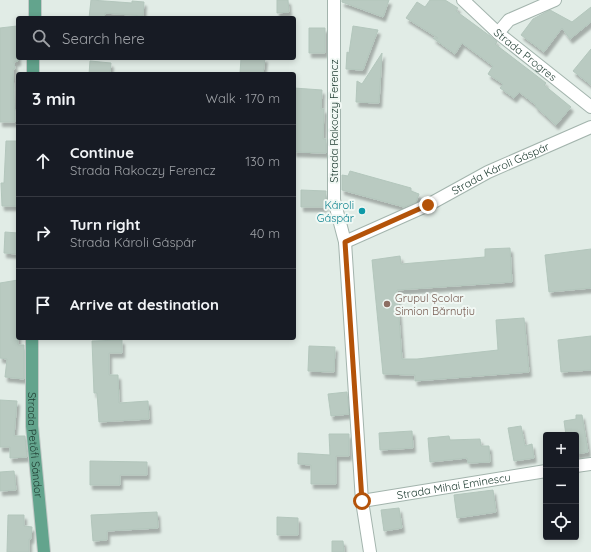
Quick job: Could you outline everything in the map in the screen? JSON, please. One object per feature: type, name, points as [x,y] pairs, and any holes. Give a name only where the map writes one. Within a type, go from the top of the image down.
[{"type":"main road","points":[[35,0],[35,16]]},
{"type":"main road","points":[[33,60],[33,72]]},
{"type":"main road","name":"Strada Petőfi Sándor","points":[[32,340],[32,426],[44,552]]},
{"type":"street","name":"Strada Rakoczy Ferencz","points":[[334,0],[334,200],[345,242],[362,501],[370,552]]},
{"type":"street","name":"Strada Progres","points":[[463,0],[498,34],[591,107]]},
{"type":"street","points":[[498,34],[510,20],[555,0]]},
{"type":"street","name":"Strada Károli Gáspár","points":[[345,242],[428,205],[488,172],[591,127]]},
{"type":"street","points":[[579,466],[591,464]]},
{"type":"street","name":"Strada Mihai Eminescu","points":[[362,501],[543,471]]},
{"type":"building","points":[[91,0],[132,3],[132,1],[144,2],[143,16],[105,13],[104,16],[89,16]]},
{"type":"building","points":[[277,0],[288,0],[289,12],[277,13]]},
{"type":"building","points":[[342,0],[389,0],[383,17],[342,2]]},
{"type":"building","points":[[430,0],[445,0],[458,8],[456,11],[490,36],[497,42],[495,44],[546,83],[544,85],[571,107],[556,125],[535,106],[536,105],[519,92],[514,98],[500,88],[503,84],[488,74],[493,66],[462,43],[455,54],[433,38],[438,38],[406,18],[417,2],[425,7]]},
{"type":"building","points":[[591,7],[591,22],[570,39],[562,28],[544,52],[521,35],[533,19],[550,10],[572,22]]},
{"type":"building","points":[[16,26],[16,60],[18,61],[14,62],[15,69],[13,69],[15,122],[0,122],[0,28]]},
{"type":"building","points":[[353,26],[378,30],[363,70],[346,69],[347,52],[349,53]]},
{"type":"building","points":[[309,28],[325,28],[325,53],[309,53]]},
{"type":"building","points":[[591,49],[591,85],[573,71]]},
{"type":"building","points":[[382,53],[379,103],[356,102],[357,81],[362,84]]},
{"type":"building","points":[[241,60],[265,60],[263,72],[240,72]]},
{"type":"building","points":[[90,61],[111,63],[110,72],[89,72]]},
{"type":"building","points":[[296,88],[322,90],[321,109],[324,109],[323,139],[326,139],[326,153],[296,152]]},
{"type":"building","points":[[6,141],[16,141],[16,206],[2,206],[1,183],[4,183]]},
{"type":"building","points":[[350,171],[411,188],[411,191],[419,194],[416,202],[404,207],[342,190],[342,175],[348,176]]},
{"type":"building","points":[[301,190],[326,191],[325,207],[301,207]]},
{"type":"building","points":[[5,232],[16,233],[16,254],[4,253]]},
{"type":"building","name":"Grupul Școlar Simion Bărnuțiu","points":[[510,248],[512,282],[397,290],[402,359],[417,359],[498,350],[496,320],[524,318],[529,372],[415,381],[415,375],[383,374],[372,260],[400,256],[401,264],[485,257],[485,249]]},
{"type":"building","points":[[591,249],[591,288],[549,292],[545,255]]},
{"type":"building","points":[[16,280],[16,340],[18,340],[18,345],[24,345],[24,379],[5,377],[7,359],[0,358],[0,283]]},
{"type":"building","points":[[591,336],[591,370],[561,372],[558,340]]},
{"type":"building","points":[[122,340],[122,353],[109,353],[109,375],[118,375],[119,403],[148,401],[149,419],[99,422],[97,393],[94,393],[92,341]]},
{"type":"building","points":[[309,346],[335,347],[334,372],[308,371]]},
{"type":"building","points":[[347,392],[349,414],[331,416],[328,394]]},
{"type":"building","points":[[0,400],[17,401],[14,436],[25,436],[27,457],[10,458],[10,447],[0,447]]},
{"type":"building","points":[[576,415],[582,415],[588,452],[579,454],[579,432],[566,432],[564,421],[576,419]]},
{"type":"building","points":[[521,426],[525,446],[532,444],[534,458],[514,461],[508,428]]},
{"type":"building","points":[[412,431],[413,448],[380,450],[379,433]]},
{"type":"building","points":[[329,434],[349,434],[349,456],[336,456],[336,484],[311,484],[311,465],[298,464],[298,453],[330,455]]},
{"type":"building","points":[[449,436],[450,440],[480,439],[481,446],[489,446],[490,462],[468,463],[467,458],[430,462],[428,438]]},
{"type":"building","points":[[90,461],[147,462],[147,475],[120,475],[120,485],[90,485]]},
{"type":"building","points":[[14,471],[16,490],[0,491],[0,472]]},
{"type":"building","points":[[493,490],[496,512],[457,518],[454,495]]},
{"type":"building","points":[[399,508],[402,528],[384,531],[381,510]]},
{"type":"building","points":[[157,512],[158,528],[107,531],[107,540],[93,541],[91,515]]},
{"type":"building","points":[[8,515],[24,515],[24,526],[32,527],[31,539],[29,539],[29,552],[7,552]]},
{"type":"building","points":[[277,517],[298,518],[298,535],[277,535]]},
{"type":"building","points":[[332,541],[343,541],[344,552],[332,552]]},
{"type":"place","name":"Károli Gáspár","points":[[362,211]]},
{"type":"place","name":"Grupul Școlar Simion Bărnuțiu","points":[[387,304]]},
{"type":"route","points":[[362,501],[345,242],[428,205]]}]
